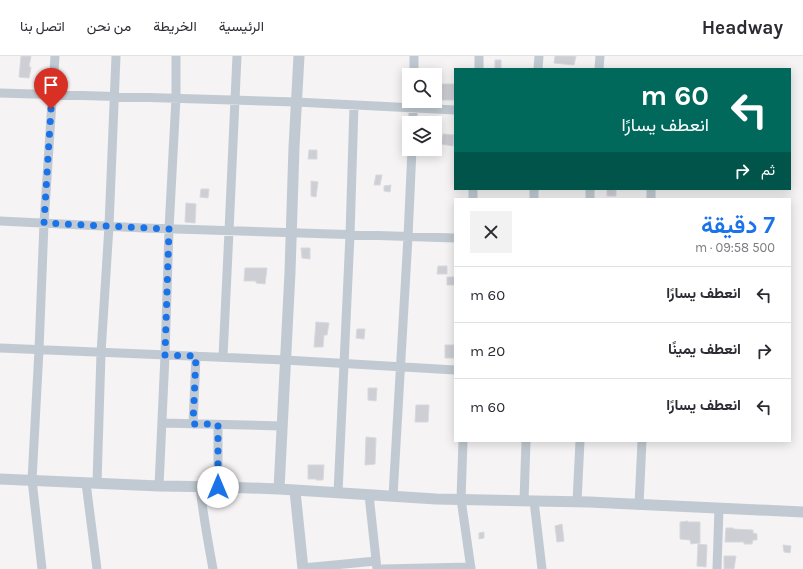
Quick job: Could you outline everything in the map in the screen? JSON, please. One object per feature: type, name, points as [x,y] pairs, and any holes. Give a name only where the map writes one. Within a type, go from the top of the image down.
[{"type":"street","points":[[42,569],[32,480],[44,223],[55,56]]},
{"type":"street","points":[[97,569],[92,483],[109,226],[116,56]]},
{"type":"street","points":[[159,486],[169,229],[176,98],[176,56]]},
{"type":"street","points":[[223,358],[237,56]]},
{"type":"street","points":[[279,489],[299,56]]},
{"type":"street","points":[[414,56],[414,68]]},
{"type":"street","points":[[479,56],[479,68]]},
{"type":"street","points":[[538,68],[539,56]]},
{"type":"street","points":[[599,68],[600,56]]},
{"type":"street","points":[[0,93],[354,105],[402,104]]},
{"type":"street","points":[[338,493],[350,235],[354,105]]},
{"type":"street","points":[[441,108],[454,110]]},
{"type":"street","points":[[393,496],[412,156]]},
{"type":"street","points":[[0,221],[169,229],[454,238]]},
{"type":"street","points":[[0,348],[285,360],[454,370]]},
{"type":"street","points":[[193,424],[196,356]]},
{"type":"street","points":[[162,424],[282,426]]},
{"type":"street","points":[[218,424],[218,487]]},
{"type":"street","points":[[382,569],[471,568],[461,499],[463,442]]},
{"type":"street","points":[[526,442],[529,501],[542,569]]},
{"type":"street","points":[[577,502],[580,442]]},
{"type":"street","points":[[639,505],[642,442]]},
{"type":"street","points":[[0,479],[159,486],[279,489],[369,495],[803,512]]},
{"type":"street","points":[[200,487],[202,510],[212,569]]},
{"type":"street","points":[[295,491],[303,568],[377,565],[369,495]]},
{"type":"street","points":[[717,569],[719,508]]},
{"type":"building","points":[[21,56],[31,56],[29,78],[19,77]]},
{"type":"building","points":[[555,56],[576,56],[574,65],[554,63]]},
{"type":"building","points":[[495,60],[501,60],[501,68],[495,68]]},
{"type":"building","points":[[442,84],[454,84],[454,100],[442,100]]},
{"type":"building","points":[[443,134],[454,135],[453,146],[442,144]]},
{"type":"building","points":[[309,150],[317,150],[317,159],[308,159]]},
{"type":"building","points":[[376,175],[382,175],[380,185],[374,185]]},
{"type":"building","points":[[311,181],[318,182],[316,197],[311,196]]},
{"type":"building","points":[[391,185],[390,192],[384,191],[384,186]]},
{"type":"building","points":[[201,189],[209,189],[208,198],[200,197]]},
{"type":"building","points":[[607,190],[616,190],[616,196],[607,196]]},
{"type":"building","points":[[186,203],[196,204],[195,223],[185,222]]},
{"type":"building","points":[[301,248],[310,248],[310,259],[302,258]]},
{"type":"building","points":[[438,266],[447,266],[447,274],[437,274]]},
{"type":"building","points":[[245,268],[267,268],[265,284],[256,283],[256,281],[244,281]]},
{"type":"building","points":[[447,277],[454,277],[454,285],[447,285]]},
{"type":"building","points":[[316,322],[329,323],[327,335],[324,335],[323,347],[314,347]]},
{"type":"building","points":[[357,329],[365,329],[364,339],[356,338]]},
{"type":"building","points":[[445,345],[454,345],[454,358],[445,358]]},
{"type":"building","points":[[368,388],[377,388],[376,401],[368,400]]},
{"type":"building","points":[[416,405],[429,405],[428,422],[415,422]]},
{"type":"building","points":[[366,437],[376,438],[375,464],[365,465]]},
{"type":"building","points":[[308,465],[324,465],[323,480],[308,479]]},
{"type":"building","points":[[680,522],[700,522],[700,543],[691,544],[690,540],[680,539]]},
{"type":"building","points":[[562,524],[564,541],[557,542],[555,526]]},
{"type":"building","points":[[726,528],[753,530],[753,533],[757,534],[757,540],[753,540],[752,544],[744,544],[744,542],[725,542]]},
{"type":"building","points":[[484,532],[484,538],[479,539],[479,533]]},
{"type":"building","points":[[698,544],[707,545],[706,567],[697,566]]},
{"type":"building","points":[[783,545],[791,546],[790,553],[784,552]]},
{"type":"building","points":[[724,556],[736,556],[734,569],[724,569]]},
{"type":"route","points":[[51,109],[44,223],[169,229],[165,355],[196,356],[193,424],[218,424],[218,487]]}]
